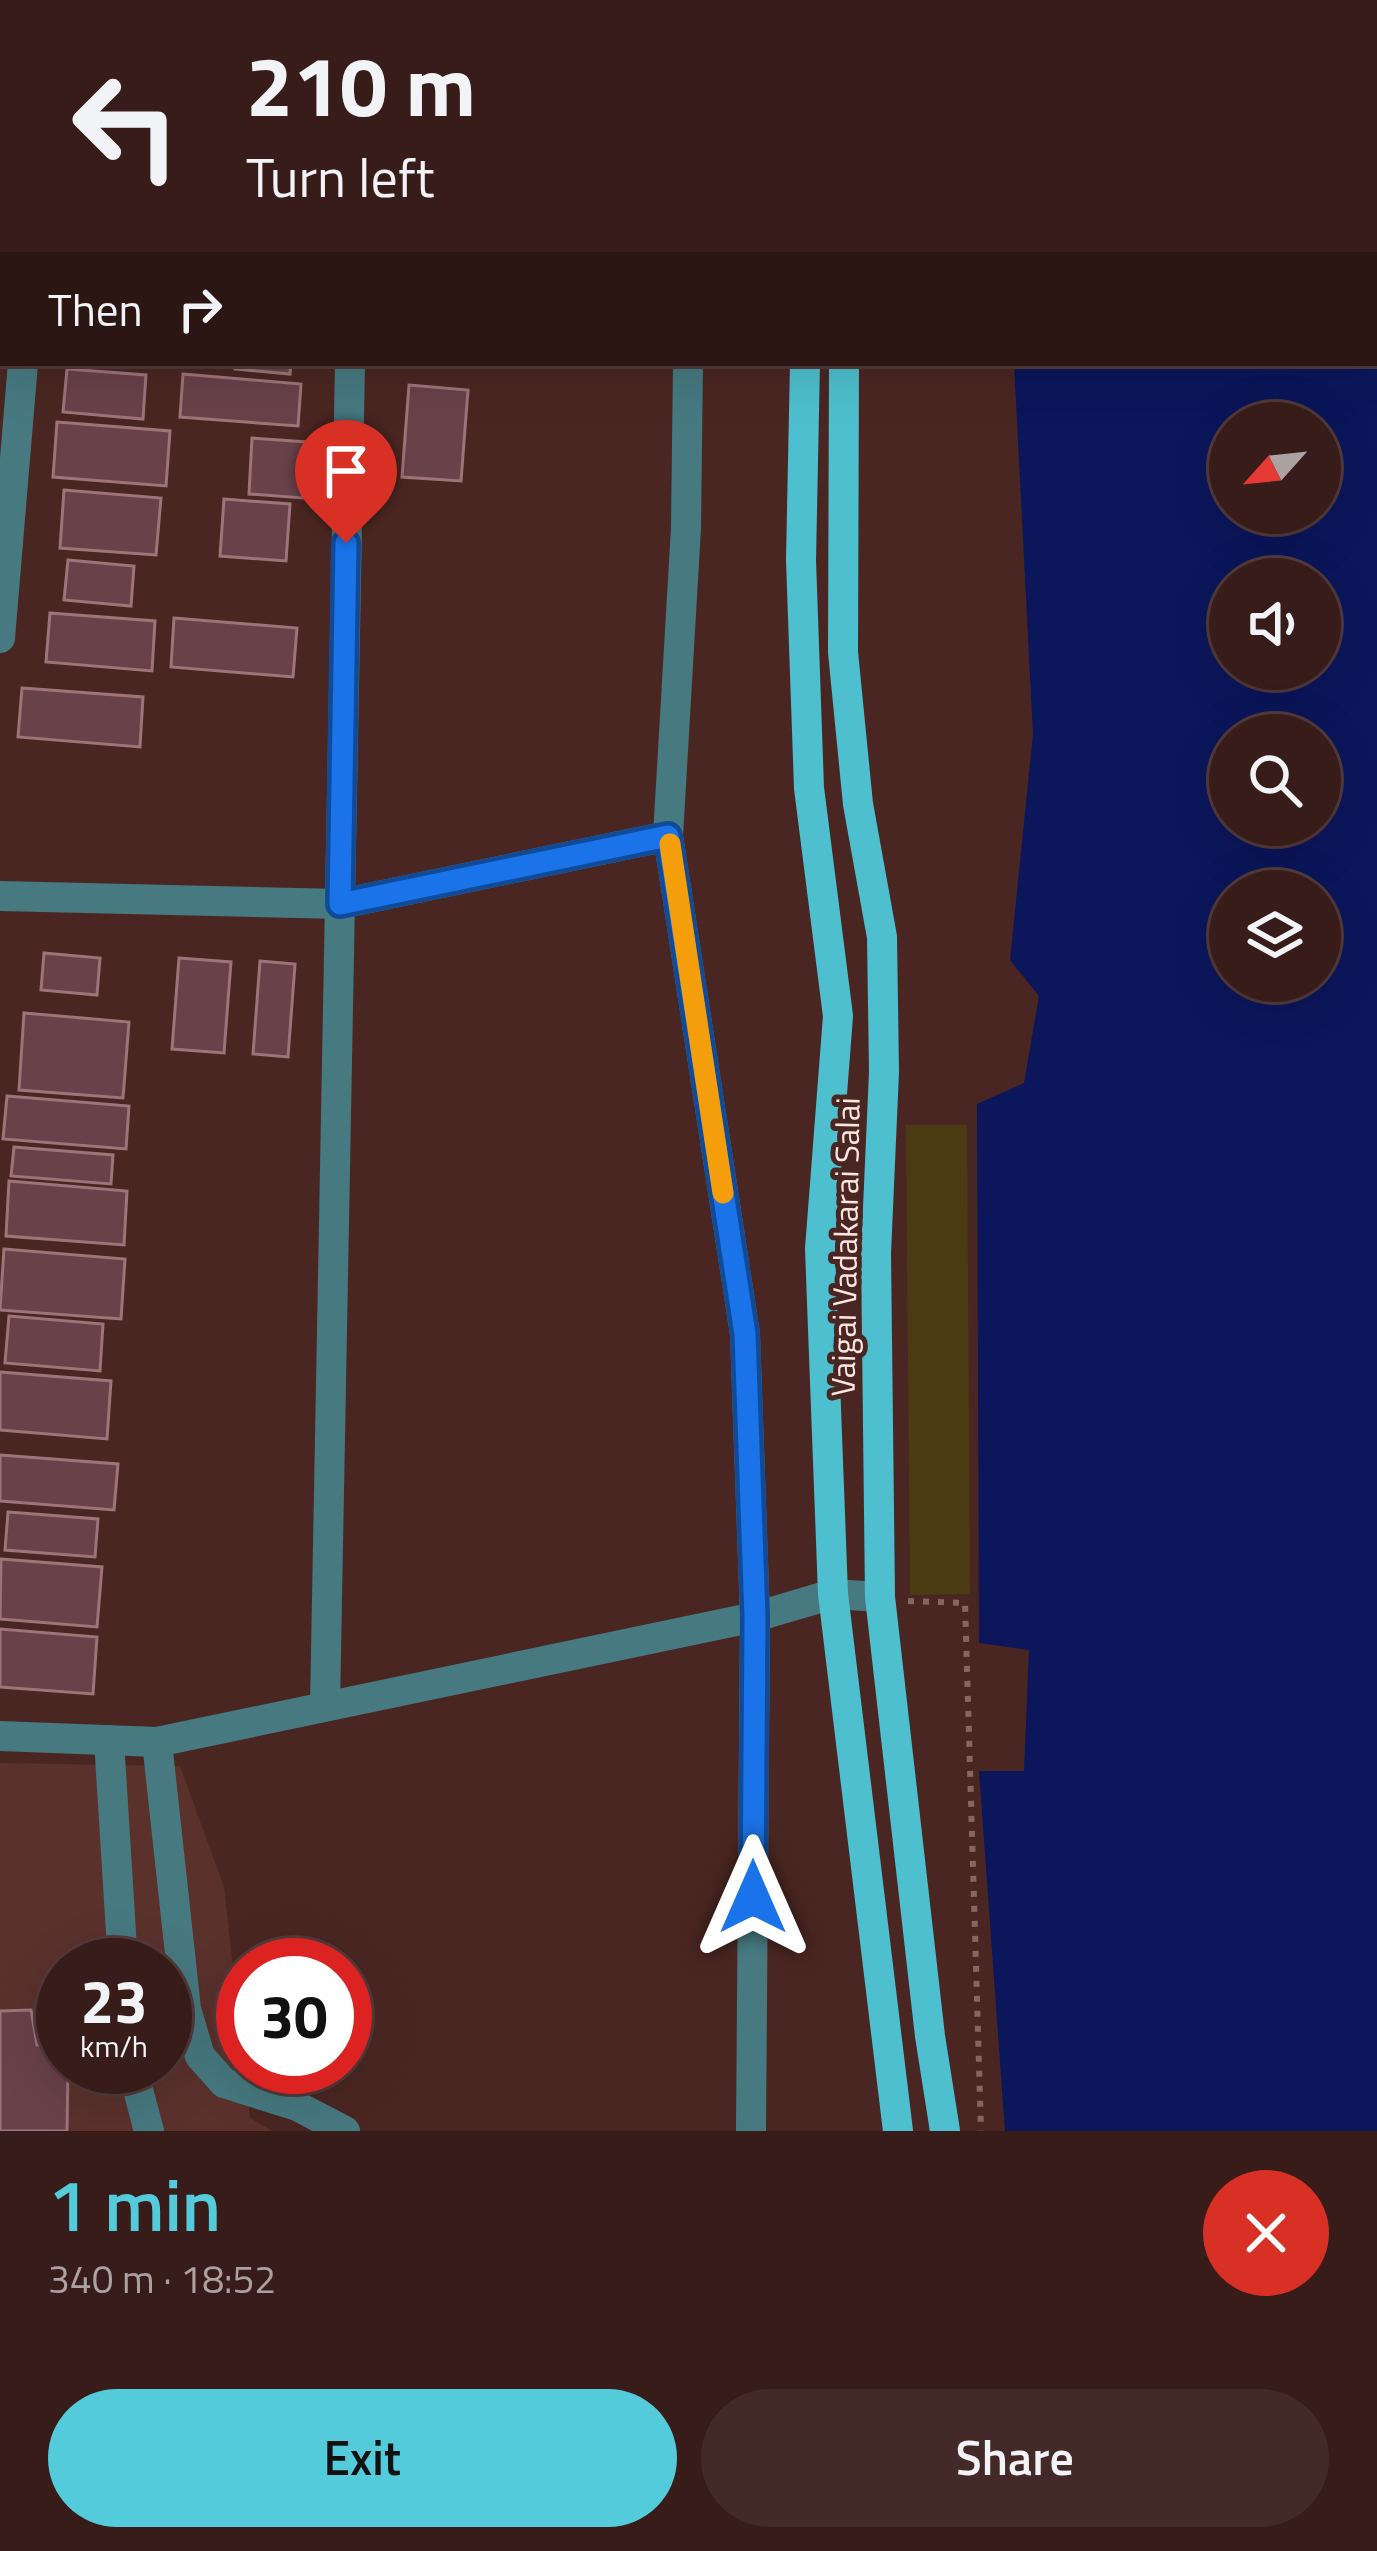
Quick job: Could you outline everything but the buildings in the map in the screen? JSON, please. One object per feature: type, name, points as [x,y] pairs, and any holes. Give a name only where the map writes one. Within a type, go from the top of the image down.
[{"type":"main road","name":"Vaigai Vadakarai Salai","points":[[806,366],[801,560],[809,788],[838,1016],[820,1249],[833,1594],[898,2131]]},
{"type":"main road","name":"Vaigai Vadakarai Salai","points":[[844,366],[843,652],[858,804],[882,937],[884,1072],[875,1252],[894,1599],[930,2036],[945,2131]]},
{"type":"street","points":[[0,638],[23,366]]},
{"type":"street","points":[[325,1706],[350,366]]},
{"type":"street","points":[[688,366],[686,528],[668,836],[745,1334],[755,1617],[751,2131]]},
{"type":"street","points":[[0,896],[340,904],[668,836]]},
{"type":"street","points":[[0,1736],[157,1742],[755,1617],[833,1594],[894,1599]]},
{"type":"street","points":[[109,1740],[121,1938]]},
{"type":"street","points":[[157,1742],[186,2009],[200,2056],[224,2083],[297,2106],[345,2131]]},
{"type":"street","points":[[139,2094],[148,2131]]},
{"type":"path","points":[[894,1599],[965,1604],[981,2131]]},
{"type":"shaded area","points":[[1014,366],[1377,366],[1377,2131],[1005,2131],[979,1771],[1024,1771],[1029,1650],[979,1643],[977,1104],[1024,1083],[1039,996],[1010,960],[1033,734]]},
{"type":"shaded area","points":[[906,1125],[967,1125],[970,1594],[910,1595]]},
{"type":"shaded area","points":[[0,1763],[180,1766],[224,1887],[230,1938],[216,1938],[216,2094],[247,2094],[250,2118],[272,2131],[0,2131]]},
{"type":"slow traffic","points":[[670,844],[723,1193]]},
{"type":"route","points":[[346,543],[340,904],[668,836],[745,1334],[755,1617],[753,1897]]}]
